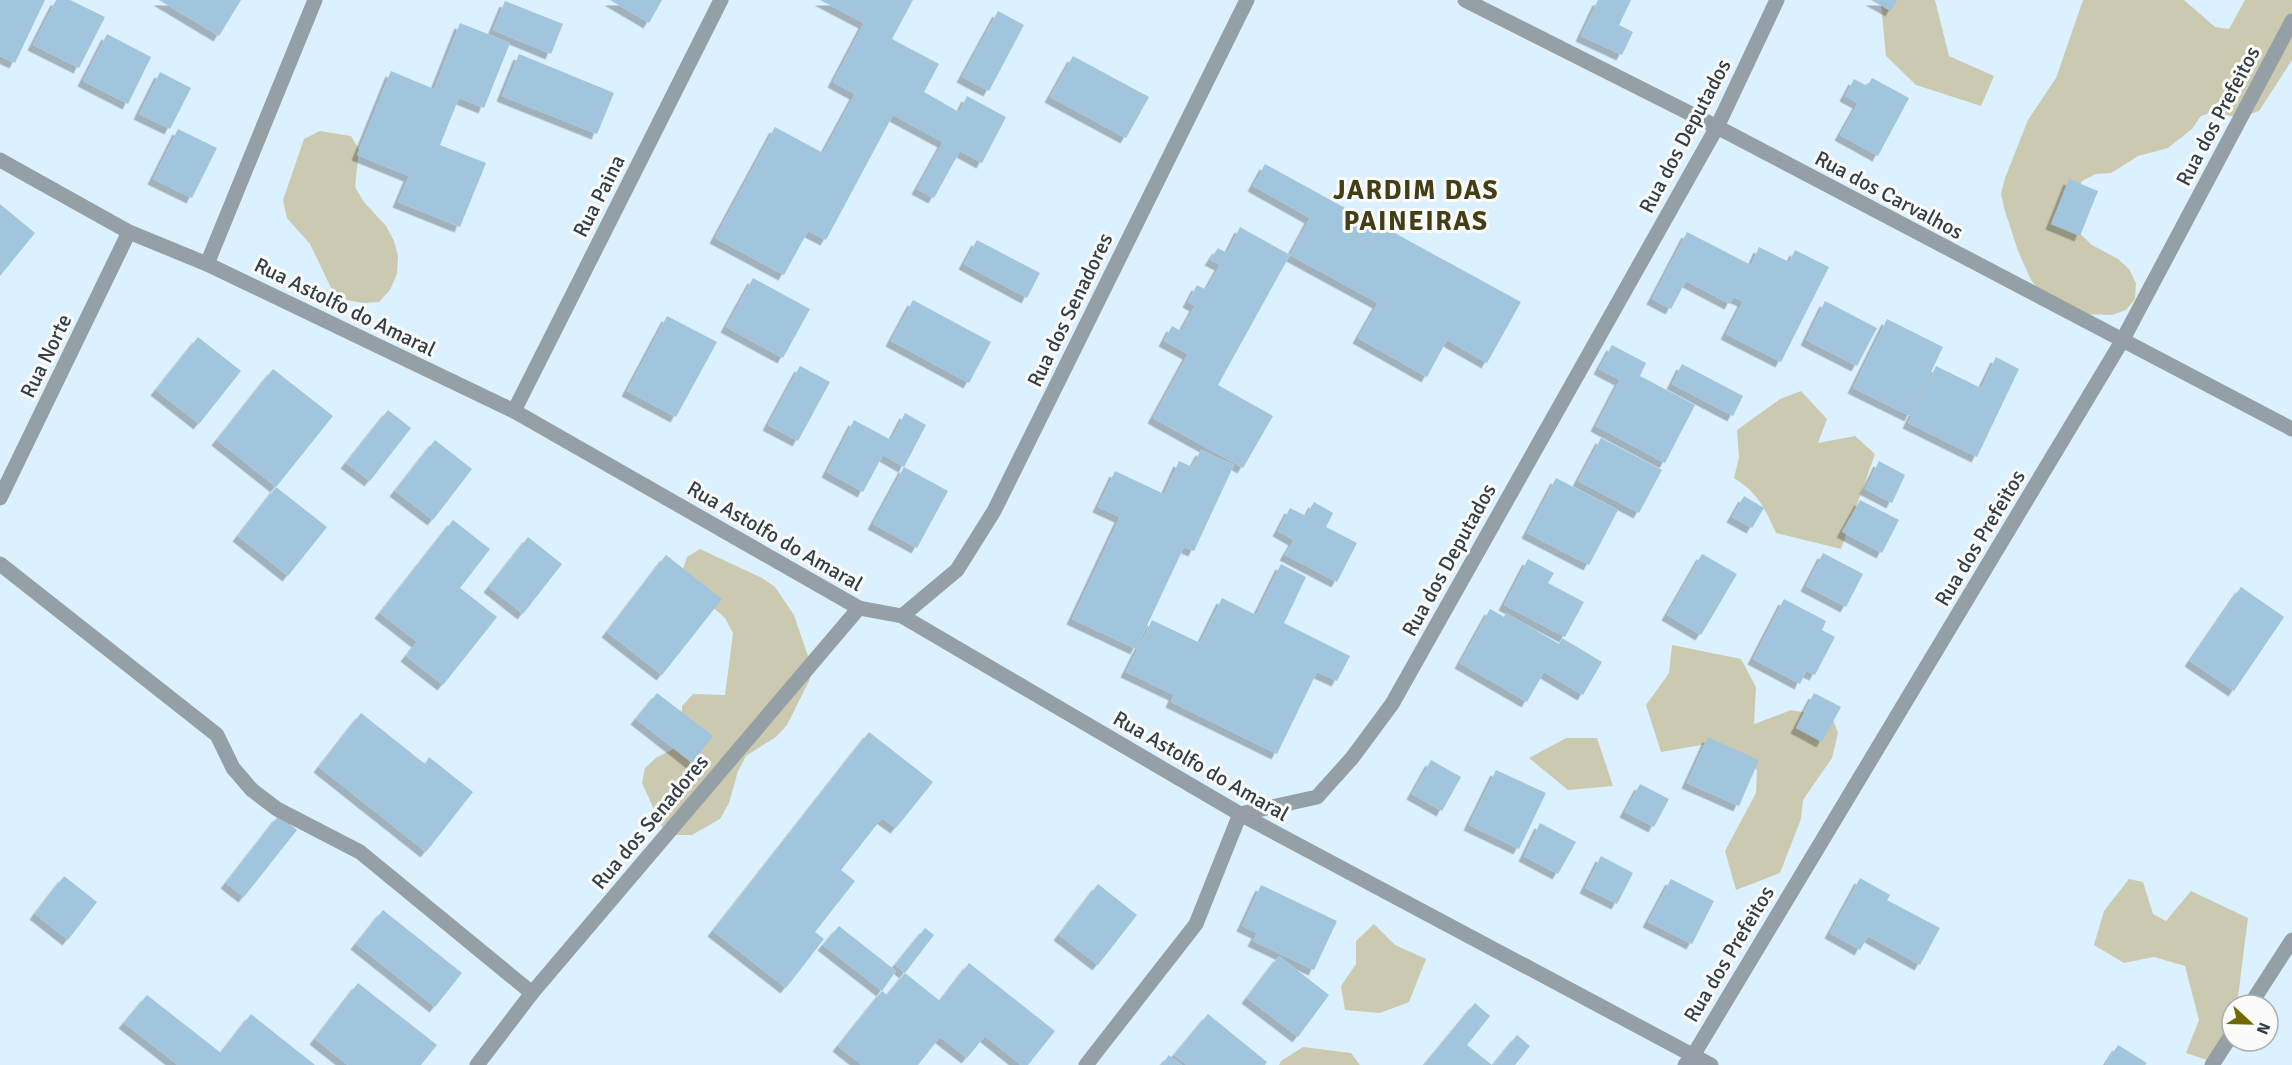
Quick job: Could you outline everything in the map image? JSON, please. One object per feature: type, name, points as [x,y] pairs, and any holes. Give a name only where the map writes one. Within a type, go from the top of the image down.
[{"type":"street","points":[[207,264],[315,0]]},
{"type":"street","name":"Rua Paina","points":[[514,411],[721,0]]},
{"type":"street","name":"Rua dos Senadores","points":[[902,616],[957,570],[994,512],[1247,0]]},
{"type":"street","name":"Rua dos Carvalhos","points":[[1465,0],[1717,127],[2122,342],[2292,429]]},
{"type":"street","name":"Rua dos Deputados","points":[[1240,814],[1317,797],[1352,758],[1392,704],[1717,127],[1777,0]]},
{"type":"street","name":"Rua dos Prefeitos","points":[[1689,1060],[2122,342],[2292,21]]},
{"type":"street","name":"Rua Astolfo do Amaral","points":[[0,160],[129,232],[207,264],[514,411],[859,608],[902,616],[1240,814],[1689,1060],[1711,1065]]},
{"type":"street","name":"Rua Norte","points":[[0,498],[129,232]]},
{"type":"street","points":[[0,564],[216,735],[232,768],[252,790],[277,809],[360,852],[532,993]]},
{"type":"street","name":"Rua dos Senadores","points":[[477,1065],[532,993],[859,608]]},
{"type":"street","points":[[1086,1065],[1196,924],[1240,814]]},
{"type":"street","points":[[2258,993],[2292,940]]},
{"type":"green space","points":[[1886,0],[1935,0],[1949,56],[1994,76],[1981,106],[1916,85],[1886,56],[1881,4]]},
{"type":"green space","points":[[2083,0],[2184,0],[2215,27],[2229,29],[2245,0],[2292,0],[2292,60],[2259,111],[2245,116],[2230,116],[2216,111],[2201,116],[2192,129],[2168,148],[2138,156],[2111,173],[2096,174],[2082,181],[2070,207],[2069,223],[2092,245],[2118,259],[2129,269],[2136,283],[2135,299],[2126,310],[2112,315],[2080,314],[2041,293],[2031,280],[2018,251],[2001,194],[2028,120],[2056,78]]},
{"type":"green space","points":[[320,131],[351,136],[359,150],[355,187],[364,202],[386,226],[394,241],[398,256],[397,274],[390,290],[379,302],[363,303],[347,300],[333,292],[310,244],[287,218],[283,200],[304,139]]},
{"type":"green space","points":[[1801,391],[1827,419],[1818,443],[1855,436],[1875,454],[1841,549],[1776,533],[1760,502],[1750,490],[1734,478],[1739,457],[1737,430],[1780,399]]},
{"type":"green space","points":[[700,549],[762,578],[775,587],[794,615],[810,662],[810,679],[787,725],[776,737],[746,756],[738,771],[729,803],[720,819],[692,835],[676,835],[662,827],[642,783],[645,768],[657,757],[672,750],[682,738],[682,706],[693,694],[725,695],[733,633],[725,618],[689,587],[682,572],[687,557]]},
{"type":"green space","points":[[1672,645],[1741,659],[1756,687],[1754,724],[1791,710],[1832,717],[1838,733],[1832,758],[1803,800],[1801,819],[1780,873],[1736,890],[1725,851],[1756,793],[1757,770],[1719,742],[1661,752],[1646,705],[1669,673]]},
{"type":"green space","points":[[1566,738],[1597,738],[1613,786],[1568,790],[1529,758]]},
{"type":"green space","points":[[2129,879],[2143,882],[2153,914],[2166,921],[2191,891],[2248,918],[2239,993],[2220,993],[2220,1043],[2207,1060],[2186,1053],[2199,1020],[2185,966],[2154,957],[2124,963],[2094,945],[2104,911]]},
{"type":"green space","points":[[1374,924],[1395,945],[1426,959],[1409,1002],[1380,1013],[1345,1010],[1341,986],[1356,964],[1356,941]]},
{"type":"green space","points":[[1303,1047],[1351,1053],[1360,1065],[1279,1065],[1281,1061]]},
{"type":"building","points":[[0,0],[45,0],[15,63],[0,56]]},
{"type":"building","points":[[56,0],[70,0],[105,17],[79,68],[33,45]]},
{"type":"building","points":[[159,0],[241,0],[219,36]]},
{"type":"building","points":[[610,0],[662,0],[649,23]]},
{"type":"building","points":[[820,0],[913,0],[892,39],[939,64],[924,92],[959,112],[967,96],[1006,117],[982,163],[960,151],[934,198],[917,189],[943,142],[893,115],[826,240],[808,231],[784,275],[715,238],[775,127],[823,153],[855,94],[833,82],[864,23]]},
{"type":"building","points":[[1598,0],[1631,0],[1619,25],[1633,32],[1622,55],[1581,36]]},
{"type":"building","points":[[1871,0],[1897,0],[1891,11]]},
{"type":"building","points":[[505,1],[563,24],[551,54],[493,30]]},
{"type":"building","points":[[998,11],[1024,25],[989,91],[962,77]]},
{"type":"building","points":[[460,23],[510,43],[484,108],[459,98],[440,145],[486,163],[460,227],[398,202],[409,176],[357,155],[391,71],[434,89]]},
{"type":"building","points":[[107,34],[151,57],[128,104],[83,81]]},
{"type":"building","points":[[519,54],[614,93],[597,134],[502,96]]},
{"type":"building","points":[[1073,56],[1149,97],[1126,138],[1050,97]]},
{"type":"building","points":[[160,72],[191,88],[170,129],[139,114]]},
{"type":"building","points":[[1872,78],[1909,98],[1878,156],[1840,135],[1858,103],[1845,96],[1854,79],[1867,86]]},
{"type":"building","points":[[178,129],[217,148],[192,198],[153,179]]},
{"type":"building","points":[[1265,164],[1378,226],[1369,244],[1380,225],[1521,302],[1487,363],[1447,340],[1427,377],[1358,338],[1378,303],[1290,255],[1310,218],[1253,186]]},
{"type":"building","points":[[2069,179],[2098,191],[2080,236],[2051,224]]},
{"type":"building","points":[[0,204],[35,233],[0,276]]},
{"type":"building","points":[[1240,227],[1290,255],[1218,385],[1273,416],[1243,468],[1153,418],[1188,354],[1164,341],[1172,326],[1181,331],[1195,306],[1188,302],[1197,285],[1206,290],[1220,265],[1210,260],[1218,248],[1227,253]]},
{"type":"building","points":[[1687,232],[1751,265],[1759,247],[1789,262],[1795,250],[1829,267],[1781,362],[1726,334],[1743,301],[1734,297],[1741,282],[1730,304],[1686,281],[1671,309],[1652,299]]},
{"type":"building","points":[[977,240],[1040,273],[1027,298],[964,264]]},
{"type":"building","points":[[753,278],[810,309],[783,358],[726,327]]},
{"type":"building","points":[[913,300],[991,342],[969,383],[891,341]]},
{"type":"building","points":[[1825,301],[1877,328],[1857,366],[1806,340]]},
{"type":"building","points":[[667,316],[717,342],[676,417],[627,391]]},
{"type":"building","points":[[1887,319],[1943,347],[1910,416],[1853,388]]},
{"type":"building","points":[[198,337],[241,371],[199,424],[156,390]]},
{"type":"building","points":[[1612,345],[1646,363],[1640,376],[1695,405],[1665,463],[1596,426],[1620,380],[1599,369]]},
{"type":"building","points":[[1996,357],[2019,369],[1977,457],[1908,423],[1936,366],[1981,388]]},
{"type":"building","points":[[1682,364],[1743,396],[1733,416],[1672,384]]},
{"type":"building","points":[[800,366],[830,382],[798,441],[768,425]]},
{"type":"building","points":[[273,369],[333,416],[276,487],[217,440]]},
{"type":"building","points":[[388,410],[411,428],[370,481],[346,463]]},
{"type":"building","points":[[905,413],[926,425],[904,467],[883,455],[863,492],[827,472],[854,420],[891,440]]},
{"type":"building","points":[[1601,438],[1662,470],[1639,513],[1578,481]]},
{"type":"building","points":[[435,440],[472,469],[433,520],[395,491]]},
{"type":"building","points":[[1201,450],[1234,465],[1194,551],[1184,547],[1136,649],[1072,619],[1120,517],[1098,507],[1115,471],[1164,494],[1179,461],[1192,467]]},
{"type":"building","points":[[1879,461],[1905,475],[1892,503],[1865,489]]},
{"type":"building","points":[[904,467],[948,491],[917,548],[873,524]]},
{"type":"building","points":[[1556,478],[1618,510],[1589,565],[1527,533]]},
{"type":"building","points":[[276,487],[327,527],[288,576],[238,536]]},
{"type":"building","points":[[1744,496],[1764,508],[1752,528],[1732,517]]},
{"type":"building","points":[[1860,500],[1899,520],[1882,553],[1842,532]]},
{"type":"building","points":[[1314,502],[1333,513],[1326,527],[1357,543],[1337,582],[1285,555],[1294,540],[1278,531],[1290,508],[1306,516]]},
{"type":"building","points":[[453,520],[490,549],[460,588],[497,617],[443,685],[406,656],[417,642],[380,613]]},
{"type":"building","points":[[528,537],[562,564],[523,614],[489,587]]},
{"type":"building","points":[[1823,553],[1863,574],[1846,607],[1806,586]]},
{"type":"building","points":[[1702,554],[1737,574],[1701,635],[1667,615]]},
{"type":"building","points":[[666,555],[722,599],[662,675],[607,632]]},
{"type":"building","points":[[1528,559],[1554,573],[1548,583],[1584,602],[1565,637],[1504,605]]},
{"type":"building","points":[[1281,564],[1306,577],[1284,623],[1350,656],[1337,681],[1317,672],[1277,754],[1171,702],[1174,695],[1126,672],[1152,620],[1200,643],[1222,598],[1256,615]]},
{"type":"building","points":[[2241,587],[2284,617],[2234,691],[2190,661]]},
{"type":"building","points":[[1784,599],[1826,621],[1822,630],[1835,637],[1815,675],[1806,671],[1800,684],[1753,659]]},
{"type":"building","points":[[1490,609],[1504,617],[1506,613],[1559,644],[1562,638],[1602,662],[1583,695],[1544,672],[1527,702],[1460,663]]},
{"type":"building","points":[[657,693],[713,736],[692,763],[636,719]]},
{"type":"building","points":[[1814,693],[1841,707],[1822,742],[1796,728]]},
{"type":"building","points":[[361,713],[425,764],[429,757],[473,792],[426,852],[319,767]]},
{"type":"building","points":[[869,732],[933,782],[896,828],[882,818],[841,870],[855,881],[815,932],[824,939],[786,988],[713,931]]},
{"type":"building","points":[[1708,737],[1759,760],[1739,806],[1687,783]]},
{"type":"building","points":[[1431,760],[1461,777],[1442,811],[1412,794]]},
{"type":"building","points":[[1496,770],[1546,793],[1519,849],[1469,825]]},
{"type":"building","points":[[1640,784],[1669,799],[1654,827],[1625,812]]},
{"type":"building","points":[[279,815],[297,830],[244,897],[226,883]]},
{"type":"building","points":[[1540,823],[1576,842],[1558,874],[1524,856]]},
{"type":"building","points":[[1601,856],[1633,873],[1617,904],[1585,888]]},
{"type":"building","points":[[64,876],[97,902],[68,940],[35,914]]},
{"type":"building","points":[[1860,878],[1890,895],[1887,900],[1940,928],[1920,965],[1868,936],[1860,950],[1830,933]]},
{"type":"building","points":[[1671,879],[1714,901],[1692,944],[1648,922]]},
{"type":"building","points":[[1098,884],[1137,915],[1098,965],[1059,935]]},
{"type":"building","points":[[1261,885],[1337,921],[1314,970],[1253,941],[1257,933],[1242,926]]},
{"type":"building","points":[[383,910],[462,973],[435,1007],[356,944]]},
{"type":"building","points":[[839,926],[896,971],[882,991],[823,945]]},
{"type":"building","points":[[925,928],[934,935],[905,973],[895,965]]},
{"type":"building","points":[[1279,956],[1329,995],[1298,1037],[1247,998]]},
{"type":"building","points":[[969,963],[1055,1031],[1028,1065],[1021,1065],[985,1036],[967,1058],[940,1037],[918,1065],[862,1065],[838,1046],[882,991],[887,995],[905,973],[940,1001]]},
{"type":"building","points":[[358,983],[437,1045],[421,1065],[348,1065],[315,1039]]},
{"type":"building","points":[[147,995],[221,1053],[251,1014],[315,1065],[178,1065],[124,1023]]},
{"type":"building","points":[[1475,1003],[1490,1016],[1467,1045],[1492,1065],[1424,1065]]},
{"type":"building","points":[[1208,1014],[1267,1062],[1265,1065],[1187,1065],[1174,1055]]},
{"type":"building","points":[[1517,1035],[1530,1046],[1515,1065],[1493,1065]]},
{"type":"building","points":[[2118,1045],[2147,1063],[2145,1065],[2105,1065]]},
{"type":"building","points":[[1169,1055],[1182,1065],[1161,1065]]},
{"type":"district","name":"JARDIM DAS PAINEIRAS","points":[[1416,206]]}]
